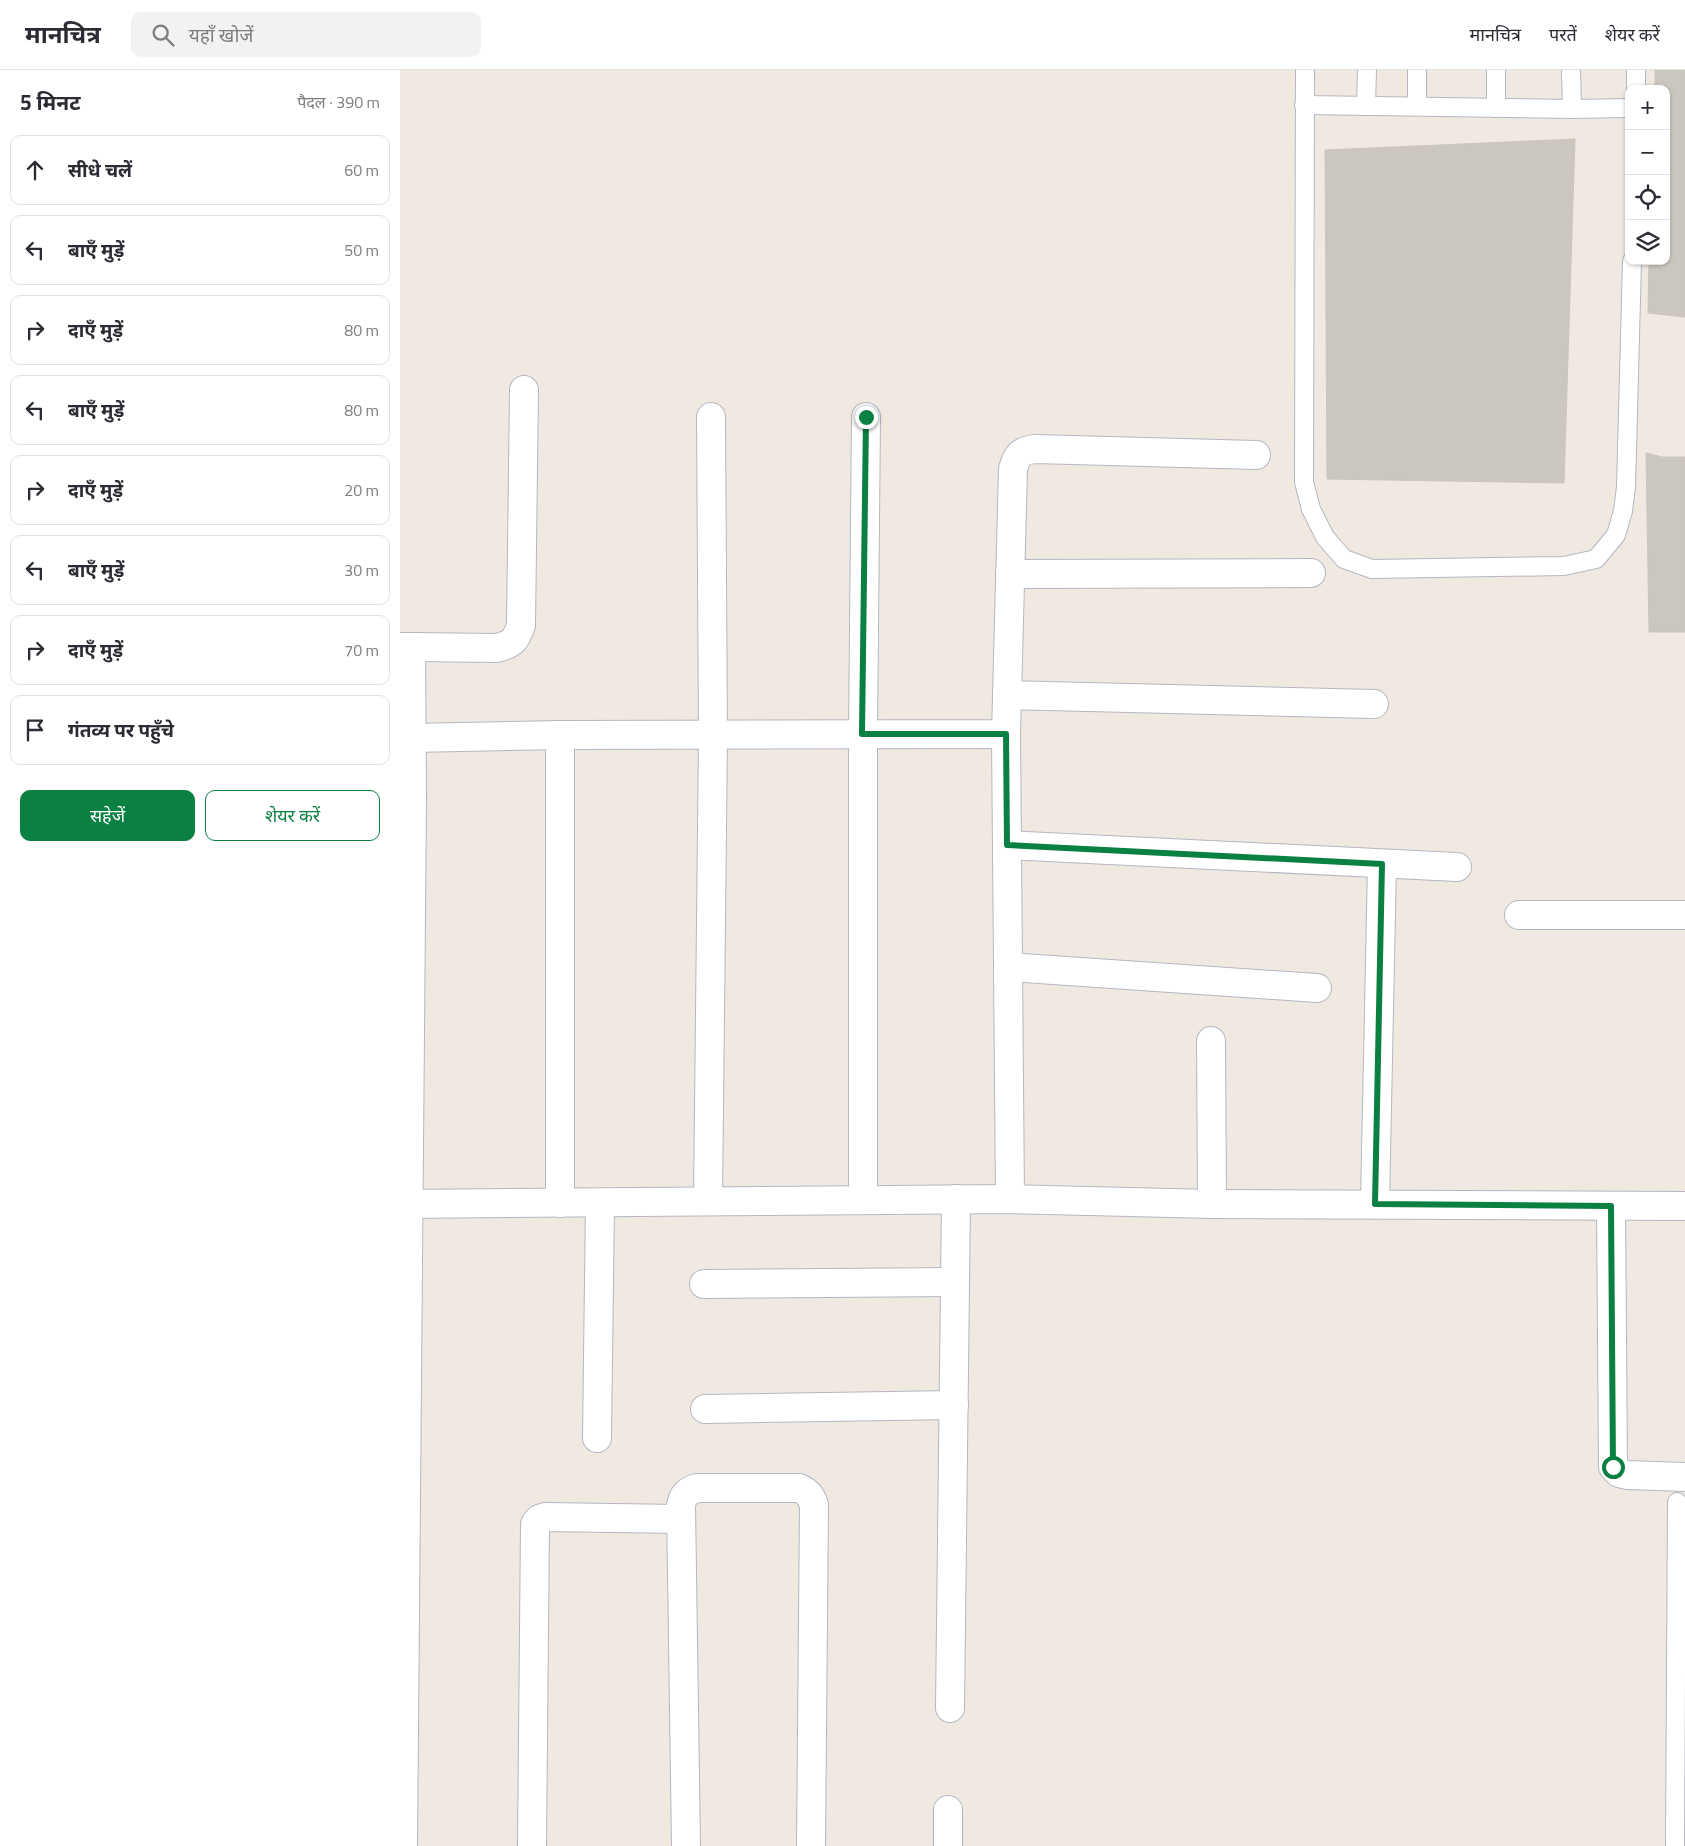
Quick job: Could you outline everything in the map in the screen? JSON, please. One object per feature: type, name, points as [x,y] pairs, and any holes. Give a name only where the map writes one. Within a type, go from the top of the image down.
[{"type":"street","points":[[403,1846],[402,1570],[406,798],[412,738],[406,647],[498,648],[509,645],[517,636],[521,625],[524,390]]},
{"type":"street","points":[[708,1201],[713,735],[711,417]]},
{"type":"street","points":[[862,1200],[862,734],[866,417]]},
{"type":"street","points":[[1010,1199],[1006,734],[1014,469],[1017,456],[1023,451],[1035,450],[1256,455]]},
{"type":"street","points":[[1010,574],[1311,573]]},
{"type":"street","points":[[1007,694],[1374,704]]},
{"type":"street","points":[[412,738],[560,735],[1006,734]]},
{"type":"street","points":[[560,735],[560,1203]]},
{"type":"street","points":[[1007,845],[1457,867]]},
{"type":"street","points":[[1375,1204],[1382,864]]},
{"type":"street","points":[[1519,915],[1685,915]]},
{"type":"street","points":[[1008,967],[1317,988]]},
{"type":"street","points":[[1210,1041],[1212,1204]]},
{"type":"street","points":[[950,1708],[956,1199]]},
{"type":"street","points":[[404,1204],[1010,1199],[1212,1204],[1685,1206]]},
{"type":"street","points":[[597,1438],[600,1203]]},
{"type":"street","points":[[1611,1206],[1613,1467],[1619,1473],[1681,1489]]},
{"type":"street","points":[[704,1284],[955,1282]]},
{"type":"street","points":[[705,1409],[954,1405]]},
{"type":"street","points":[[686,1846],[681,1505],[683,1496],[688,1491],[697,1488],[799,1488],[811,1496],[814,1506],[811,1846]]},
{"type":"street","points":[[532,1846],[535,1524],[538,1519],[545,1517],[681,1519]]},
{"type":"street","points":[[948,1810],[948,1846]]},
{"type":"lane","points":[[1304,70],[1304,482],[1311,510],[1325,537],[1344,559],[1372,568],[1564,566],[1596,559],[1616,535],[1623,511],[1626,487],[1632,265]]},
{"type":"lane","points":[[1366,106],[1367,70]]},
{"type":"lane","points":[[1417,70],[1417,106]]},
{"type":"lane","points":[[1496,70],[1496,108]]},
{"type":"lane","points":[[1571,70],[1572,109]]},
{"type":"lane","points":[[1636,70],[1636,85]]},
{"type":"lane","points":[[1304,105],[1625,108]]},
{"type":"lane","points":[[1674,1846],[1680,1731],[1681,1489]]},
{"type":"building","points":[[1655,70],[1685,70],[1685,317],[1648,313],[1649,265],[1670,265],[1670,85],[1655,85]]},
{"type":"building","points":[[1575,139],[1564,483],[1327,479],[1325,150]]},
{"type":"building","points":[[1646,453],[1662,457],[1685,457],[1685,632],[1649,632]]},
{"type":"route","points":[[866,417],[862,734],[1006,734],[1007,845],[1382,864],[1375,1204],[1611,1206],[1613,1467]]}]
